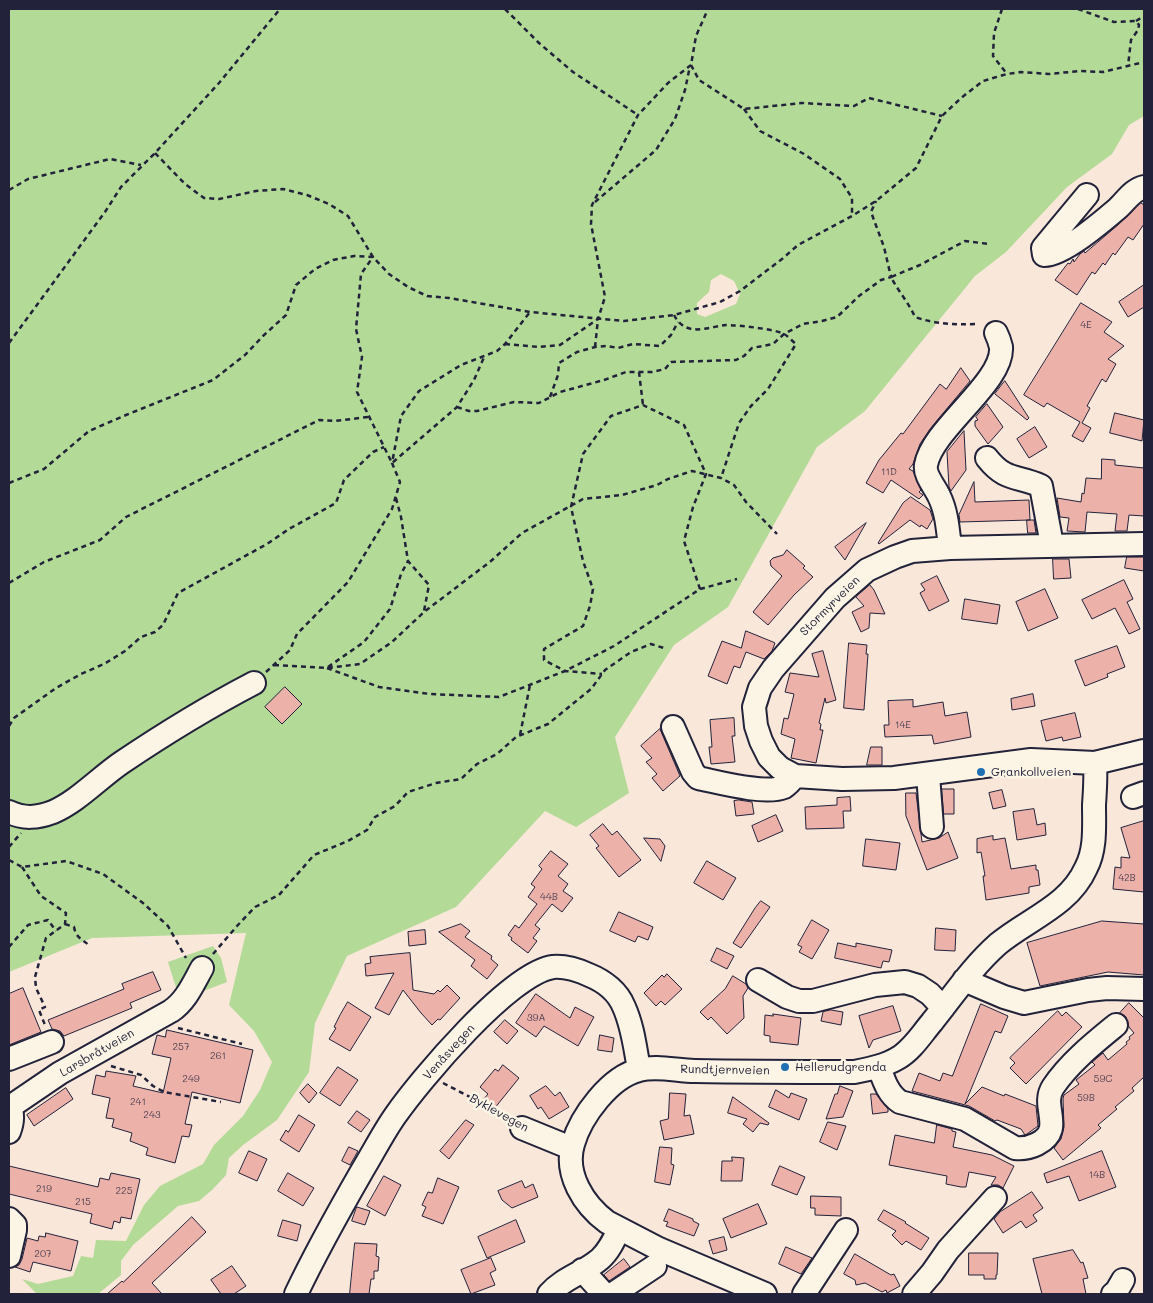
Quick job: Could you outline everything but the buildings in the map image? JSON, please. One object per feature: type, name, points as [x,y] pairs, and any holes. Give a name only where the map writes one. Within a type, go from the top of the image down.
[{"type":"street","points":[[1087,195],[1043,248],[1044,255],[1056,253],[1090,231],[1117,209],[1134,191],[1144,187]]},
{"type":"street","points":[[950,548],[945,512],[940,497],[927,475],[925,466],[941,436],[976,395],[995,368],[1001,348],[996,333]]},
{"type":"street","points":[[987,458],[995,468],[1003,473],[1041,486],[1052,545]]},
{"type":"street","name":"Stormyrveien","points":[[795,776],[780,768],[769,757],[761,741],[756,726],[754,707],[760,688],[773,669],[835,598],[868,570],[912,551],[950,548],[1144,544]]},
{"type":"street","points":[[9,812],[28,818],[62,808],[118,765],[156,740],[206,708],[254,683]]},
{"type":"street","points":[[673,726],[693,772],[698,778],[754,788],[774,789],[783,787],[789,784],[795,776],[842,779],[894,778],[1032,760],[1095,763],[1144,751]]},
{"type":"street","name":"Rundtjernveien","points":[[755,1292],[659,1249],[600,1217],[583,1197],[572,1173],[571,1148],[575,1134],[583,1119],[596,1101],[609,1088],[628,1074],[639,1070],[660,1068],[691,1071],[854,1072],[879,1067],[898,1058],[913,1046],[964,980],[997,945],[1049,910],[1078,885],[1087,867],[1092,847],[1096,780],[1095,763]]},
{"type":"street","points":[[928,775],[932,827]]},
{"type":"street","name":"Venåsvegen","points":[[296,1294],[313,1258],[395,1116],[453,1046],[502,996],[534,974],[560,967],[580,971],[595,977],[617,995],[624,1006],[632,1030],[639,1070]]},
{"type":"street","name":"Larsbråtveien","points":[[9,1132],[12,1125],[10,1106],[60,1073],[171,1011],[183,1000],[202,968]]},
{"type":"street","points":[[758,980],[787,997],[799,1001],[832,996],[875,985],[905,982],[918,986],[930,994],[943,1008]]},
{"type":"street","points":[[964,980],[1004,997],[1024,1003],[1088,990],[1121,987],[1144,989]]},
{"type":"street","points":[[1121,987],[1144,1006]]},
{"type":"street","points":[[879,1067],[889,1092],[892,1097],[900,1102],[966,1119],[1015,1148],[1024,1149],[1041,1142],[1048,1136],[1052,1125],[1050,1104],[1052,1089],[1064,1072],[1116,1025]]},
{"type":"street","points":[[9,1059],[52,1042]]},
{"type":"street","name":"Byklevegen","points":[[522,1128],[571,1148]]},
{"type":"street","points":[[914,1294],[948,1250],[995,1198]]},
{"type":"street","points":[[9,1219],[15,1225],[9,1256]]},
{"type":"street","points":[[549,1294],[575,1281],[612,1245],[620,1229]]},
{"type":"street","points":[[804,1294],[846,1230]]},
{"type":"street","points":[[613,1294],[655,1266]]},
{"type":"street","points":[[575,1281],[604,1294]]},
{"type":"path","points":[[9,344],[121,187],[219,83],[280,9]]},
{"type":"path","points":[[505,9],[572,72],[638,115]]},
{"type":"path","points":[[592,205],[656,150],[675,119],[686,90],[696,36],[708,9]]},
{"type":"path","points":[[1002,9],[994,33],[993,56],[1007,74]]},
{"type":"path","points":[[1078,9],[1114,22],[1120,20],[1136,21],[1144,16]]},
{"type":"path","points":[[1128,67],[1131,40],[1139,25],[1136,21]]},
{"type":"path","points":[[155,153],[186,184],[204,198],[219,199],[256,191],[283,189],[308,195],[329,204],[348,216],[373,257],[389,274],[427,296],[530,312],[624,321],[674,314],[720,302],[740,291],[768,271],[798,245],[876,201],[916,168],[942,116],[983,81],[1020,72],[1049,74],[1080,71],[1103,72],[1144,62]]},
{"type":"path","points":[[595,347],[598,319],[605,298],[591,224],[592,205],[638,115],[668,83],[690,65]]},
{"type":"path","points":[[690,65],[699,80],[744,109],[760,131],[804,154],[840,179],[852,198],[852,216]]},
{"type":"path","points":[[744,109],[802,103],[854,106],[868,98],[942,116]]},
{"type":"path","points":[[9,190],[28,179],[110,159],[141,165]]},
{"type":"path","points":[[876,201],[871,212],[884,247],[891,277],[915,317],[929,322],[950,325],[975,324]]},
{"type":"path","points":[[457,407],[469,411],[477,411],[514,402],[539,403],[571,388],[604,380],[626,372],[652,372],[665,369],[671,362],[736,360],[744,356],[752,348],[773,344],[784,334],[803,324],[822,322],[837,317],[858,296],[882,280],[920,265],[965,241],[989,244]]},
{"type":"path","points":[[9,483],[44,469],[89,432],[213,380],[246,355],[286,315],[296,285],[315,270],[333,260],[354,256],[373,257]]},
{"type":"path","points":[[254,683],[290,650],[297,634],[348,582],[392,509],[400,482],[368,417],[358,392],[362,357],[356,329],[361,274],[373,257]]},
{"type":"path","points":[[392,463],[402,416],[419,391],[461,365],[497,350],[505,344],[530,312]]},
{"type":"path","points":[[674,314],[678,322],[686,327],[702,330],[727,325],[766,330],[784,334],[796,344],[768,389],[751,406],[739,423],[721,478]]},
{"type":"path","points":[[505,344],[539,347],[560,345],[598,319]]},
{"type":"path","points":[[550,397],[558,375],[559,363],[577,352],[595,347],[607,346],[618,348],[633,344],[660,346],[671,335],[678,322]]},
{"type":"path","points":[[392,463],[457,407],[474,380],[485,355]]},
{"type":"path","points":[[639,372],[643,405]]},
{"type":"path","points":[[602,674],[565,671],[544,660],[544,649],[583,626],[590,606],[593,589],[583,561],[571,507],[582,454],[611,416],[643,405],[684,425],[706,474],[693,507],[684,541],[700,589]]},
{"type":"path","points":[[9,583],[44,562],[100,540],[126,517],[319,420],[335,421],[368,417]]},
{"type":"path","points":[[9,726],[14,718],[56,688],[104,664],[125,651],[141,637],[155,632],[163,625],[178,593],[336,503],[344,480],[373,452],[384,447]]},
{"type":"path","points":[[274,665],[327,668],[360,664],[392,642],[424,612],[491,561],[522,533],[583,499],[622,495],[657,485],[668,478],[692,471],[721,478],[734,485],[746,502],[778,534]]},
{"type":"path","points":[[396,496],[408,561],[429,585],[424,612]]},
{"type":"path","points":[[327,668],[364,642],[390,609],[401,574],[408,561]]},
{"type":"path","points":[[327,668],[379,687],[430,694],[499,697],[565,671],[614,646],[700,589],[737,579]]},
{"type":"path","points":[[22,867],[66,861],[103,874],[143,903],[168,926],[188,962],[202,968],[236,926],[256,907],[279,895],[314,855],[348,841],[367,830],[375,817],[395,806],[408,792],[436,783],[461,779],[477,764],[497,754],[516,737],[548,724],[591,688],[605,670],[631,652],[651,644],[667,649]]},
{"type":"path","points":[[520,735],[530,685]]},
{"type":"path","points":[[9,860],[22,867],[41,896],[66,913],[66,924]]},
{"type":"path","points":[[9,947],[28,925],[48,920],[56,931]]},
{"type":"path","points":[[40,1012],[39,1010],[45,1007],[36,988],[34,977],[46,938],[66,924]]},
{"type":"path","points":[[66,924],[74,927],[75,934],[79,939],[90,946]]},
{"type":"path","points":[[152,1022],[242,1044]]},
{"type":"path","points":[[87,1058],[97,1063],[137,1073],[164,1092],[222,1102]]},
{"type":"path","name":"Byklevegen","points":[[429,1073],[470,1097],[484,1108],[522,1128]]},
{"type":"green space","points":[[9,9],[1144,9],[1144,116],[1129,125],[1112,154],[1067,187],[1006,252],[975,276],[865,411],[817,447],[728,607],[674,645],[615,737],[629,793],[576,827],[545,811],[456,907],[347,956],[315,1023],[309,1072],[277,1120],[243,1145],[229,1158],[226,1175],[212,1190],[199,1201],[178,1206],[133,1245],[121,1261],[121,1275],[98,1294],[37,1294],[22,1279],[38,1284],[73,1276],[81,1256],[93,1258],[96,1240],[126,1241],[144,1205],[160,1186],[203,1164],[214,1145],[243,1116],[260,1090],[272,1062],[254,1031],[229,1005],[246,933],[92,938],[9,972]],"holes":[[[721,274],[734,281],[740,294],[736,304],[705,317],[697,314],[697,303],[709,292],[711,280]]]},
{"type":"green space","points":[[213,946],[221,958],[227,982],[180,1000],[168,962]]},
{"type":"place","name":"Grankollveien","points":[[981,772]]},
{"type":"place","name":"Hellerudgrenda","points":[[785,1067]]}]
